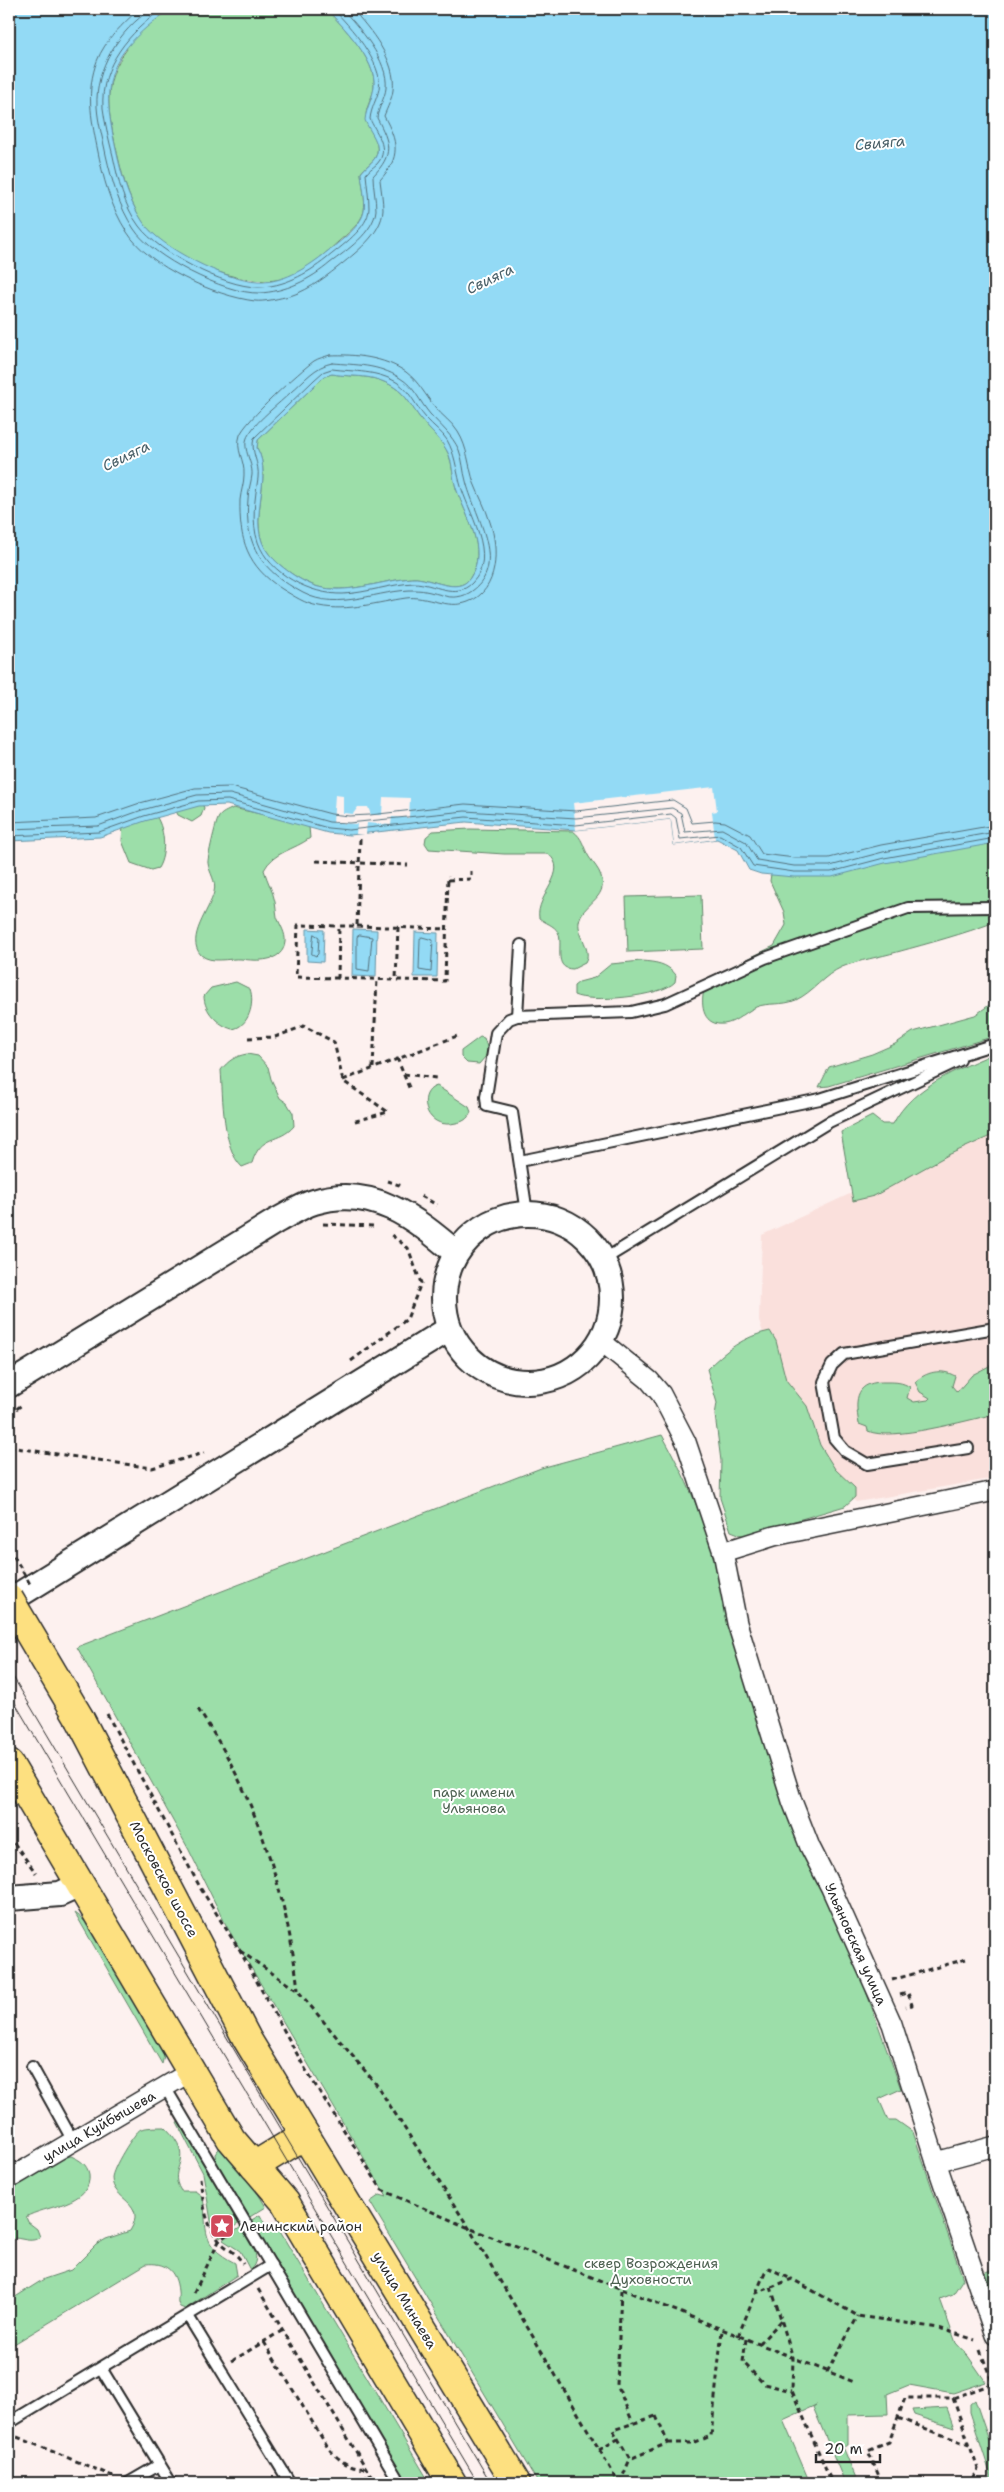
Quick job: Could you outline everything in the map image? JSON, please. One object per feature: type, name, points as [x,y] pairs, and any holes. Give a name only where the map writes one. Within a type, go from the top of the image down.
[{"type":"main road","name":"Московское шоссе","points":[[9,1600],[92,1713],[247,2039]]},
{"type":"main road","points":[[9,1765],[230,2138],[284,2202],[452,2483]]},
{"type":"main road","name":"улица Минаева","points":[[247,2039],[516,2483]]},
{"type":"main road","points":[[254,2166],[305,2135]]},
{"type":"street","points":[[9,1385],[276,1221],[313,1202],[342,1197],[379,1202],[418,1221],[456,1254]]},
{"type":"street","points":[[527,1213],[550,1216],[572,1225],[590,1240],[603,1260],[610,1280],[612,1300],[609,1321],[601,1341],[586,1359],[567,1373],[545,1381],[521,1382],[498,1377],[478,1366],[461,1350],[449,1329],[443,1306],[444,1283],[456,1254],[464,1241],[482,1226],[504,1216],[527,1213]]},
{"type":"street","points":[[9,1600],[449,1329]]},
{"type":"street","name":"Ульяновская улица","points":[[601,1341],[649,1380],[661,1394],[686,1442],[723,1552],[738,1623],[792,1801],[810,1847],[831,1888],[892,2024],[936,2162],[995,2335]]},
{"type":"street","points":[[723,1552],[774,1536],[995,1491]]},
{"type":"street","points":[[9,1898],[60,1894],[80,1885]]},
{"type":"street","name":"улица Куйбышева","points":[[9,2178],[190,2072]]},
{"type":"street","points":[[936,2162],[995,2146]]},
{"type":"lane","points":[[527,1213],[512,1112],[487,1106],[486,1097],[496,1033],[509,1019],[517,1016],[631,1012],[665,1004],[765,958],[908,908],[995,907]]},
{"type":"lane","points":[[517,1016],[521,945]]},
{"type":"lane","points":[[520,1161],[820,1099],[995,1044]]},
{"type":"lane","points":[[603,1260],[829,1122],[995,1044]]},
{"type":"lane","points":[[968,1448],[867,1464],[845,1451],[834,1438],[824,1382],[832,1365],[844,1354],[995,1328]]},
{"type":"lane","points":[[32,2067],[73,2141]]},
{"type":"lane","points":[[166,2087],[400,2483]]},
{"type":"lane","points":[[9,2423],[271,2266]]},
{"type":"lane","points":[[188,2316],[290,2483]]},
{"type":"lane","points":[[101,2368],[171,2483]]},
{"type":"lane","points":[[129,2483],[159,2465]]},
{"type":"path","points":[[357,926],[360,839]]},
{"type":"path","points":[[316,861],[408,865]]},
{"type":"path","points":[[447,929],[298,925],[296,977],[445,981],[447,929],[448,878],[471,879],[471,870]]},
{"type":"path","points":[[338,978],[339,926]]},
{"type":"path","points":[[396,980],[398,927]]},
{"type":"path","points":[[373,1068],[377,979]]},
{"type":"path","points":[[248,1038],[275,1037],[304,1026],[334,1042],[343,1081],[388,1112],[352,1122]]},
{"type":"path","points":[[343,1081],[397,1058],[458,1036]]},
{"type":"path","points":[[397,1058],[410,1090]]},
{"type":"path","points":[[404,1074],[436,1078]]},
{"type":"path","points":[[320,1224],[381,1227]]},
{"type":"path","points":[[347,1364],[407,1319],[421,1283],[408,1248],[388,1232]]},
{"type":"path","points":[[9,1414],[25,1403]]},
{"type":"path","points":[[9,1447],[152,1468],[207,1452]]},
{"type":"path","points":[[198,1709],[233,1768],[258,1824],[269,1856],[294,1955],[298,1991]]},
{"type":"path","points":[[92,1713],[240,1951],[307,2072],[382,2190],[469,2228],[854,2382]]},
{"type":"path","points":[[14,1843],[38,1876]]},
{"type":"path","points":[[240,1951],[298,1991],[376,2084],[469,2228],[619,2483]]},
{"type":"path","points":[[883,2004],[893,1997],[889,1981],[966,1960]]},
{"type":"path","points":[[908,1993],[912,2005]]},
{"type":"path","points":[[194,2294],[219,2241]]},
{"type":"path","points":[[738,2336],[769,2268],[858,2316],[939,2328],[977,2340]]},
{"type":"path","points":[[756,2293],[792,2279]]},
{"type":"path","points":[[771,2287],[793,2358],[792,2391],[832,2483]]},
{"type":"path","points":[[622,2290],[617,2385],[633,2423]]},
{"type":"path","points":[[827,2372],[858,2316]]},
{"type":"path","points":[[759,2344],[782,2321]]},
{"type":"path","points":[[220,2368],[283,2330]]},
{"type":"path","points":[[619,2483],[630,2459],[668,2444],[693,2443],[710,2436],[722,2330]]},
{"type":"path","points":[[746,2339],[743,2362],[764,2384],[792,2391]]},
{"type":"path","points":[[264,2342],[328,2448],[337,2458],[348,2465],[358,2469],[365,2468]]},
{"type":"path","points":[[882,2483],[868,2451],[889,2442],[906,2398],[953,2398],[994,2384],[980,2349]]},
{"type":"path","points":[[953,2398],[978,2469],[971,2483]]},
{"type":"path","points":[[630,2459],[613,2430],[656,2416],[668,2444]]},
{"type":"path","points":[[898,2418],[969,2445]]},
{"type":"path","points":[[9,2433],[129,2483]]},
{"type":"path","points":[[599,2450],[618,2439]]},
{"type":"path","points":[[355,2483],[370,2475]]},
{"type":"shaded area","points":[[995,1126],[995,1478],[856,1502],[798,1445],[759,1320],[762,1235]]},
{"type":"green space","points":[[171,9],[326,9],[357,44],[370,66],[374,86],[366,116],[368,126],[377,145],[377,150],[375,158],[361,173],[365,202],[364,211],[360,220],[332,248],[311,264],[289,277],[264,281],[246,279],[205,267],[168,246],[153,234],[142,221],[132,203],[125,184],[110,118],[109,94],[111,83],[119,61],[127,49],[118,37]]},
{"type":"green space","points":[[332,374],[371,378],[399,390],[446,449],[456,488],[476,544],[477,556],[475,567],[470,578],[465,583],[451,586],[413,578],[357,588],[323,588],[294,575],[269,554],[262,542],[259,529],[263,473],[262,460],[257,448],[258,440],[317,383],[325,376]]},
{"type":"green space","points":[[202,803],[204,808],[201,816],[192,822],[178,815],[175,809]]},
{"type":"green space","points":[[233,808],[297,822],[309,827],[310,838],[278,855],[264,870],[273,894],[277,917],[285,939],[283,949],[279,954],[268,959],[210,959],[201,955],[197,948],[197,932],[215,888],[208,863],[214,833],[219,817]]},
{"type":"green space","points":[[154,813],[161,825],[164,848],[158,868],[151,870],[131,863],[122,841],[123,826]]},
{"type":"green space","points":[[470,829],[573,831],[579,837],[589,857],[599,871],[602,884],[598,896],[584,910],[579,922],[580,932],[587,953],[585,963],[573,969],[563,965],[558,932],[539,918],[542,901],[556,868],[554,861],[548,854],[504,854],[429,849],[425,843],[426,837],[433,831]]},
{"type":"green space","points":[[995,837],[995,922],[890,954],[855,962],[836,970],[808,993],[796,1000],[756,1007],[728,1023],[718,1024],[708,1019],[703,1009],[705,986],[733,966],[774,946],[786,925],[784,912],[770,881],[771,874]]},
{"type":"green space","points":[[701,895],[703,949],[628,952],[626,897]]},
{"type":"green space","points":[[641,961],[656,963],[669,968],[676,975],[675,982],[667,987],[641,995],[595,998],[574,995],[574,986],[579,982],[594,978],[611,964]]},
{"type":"green space","points":[[236,982],[250,989],[252,1001],[249,1014],[243,1024],[232,1029],[213,1017],[206,1007],[204,996],[211,988]]},
{"type":"green space","points":[[995,1001],[995,1036],[829,1086],[819,1087],[829,1067],[872,1054],[895,1044],[913,1032],[975,1015]]},
{"type":"green space","points":[[480,1037],[484,1038],[488,1050],[486,1056],[479,1064],[467,1063],[461,1057],[461,1051]]},
{"type":"green space","points":[[995,1053],[995,1134],[948,1155],[874,1196],[853,1201],[841,1132],[872,1116],[882,1124],[893,1124],[901,1111],[924,1089],[952,1072]]},
{"type":"green space","points":[[247,1054],[258,1056],[268,1067],[271,1079],[280,1098],[287,1103],[293,1113],[294,1126],[288,1132],[265,1143],[260,1147],[252,1163],[242,1167],[235,1158],[227,1135],[223,1108],[221,1070],[232,1059]]},
{"type":"green space","points":[[437,1086],[469,1107],[471,1112],[467,1118],[459,1123],[445,1124],[430,1116],[425,1102],[430,1089]]},
{"type":"green space","points":[[770,1331],[776,1341],[786,1380],[807,1406],[820,1445],[835,1469],[855,1488],[855,1497],[845,1506],[744,1536],[731,1531],[720,1498],[721,1461],[715,1415],[717,1403],[707,1369],[743,1340]]},
{"type":"green space","points":[[995,1363],[995,1414],[930,1429],[894,1434],[879,1434],[868,1431],[867,1427],[859,1424],[857,1399],[863,1388],[869,1384],[877,1382],[902,1383],[910,1387],[907,1398],[914,1402],[928,1400],[930,1398],[920,1392],[915,1382],[924,1376],[934,1372],[944,1372],[955,1376],[952,1386],[957,1392],[972,1375]]},
{"type":"green space","name":"парк имени Ульянова","points":[[662,1435],[694,1498],[720,1564],[815,1845],[901,2089],[879,2099],[888,2120],[896,2120],[913,2132],[963,2279],[953,2294],[940,2299],[956,2343],[968,2356],[986,2382],[953,2393],[909,2385],[887,2394],[888,2414],[848,2415],[848,2445],[843,2447],[858,2483],[845,2483],[813,2407],[816,2405],[783,2420],[810,2483],[538,2483],[370,2202],[380,2195],[387,2197],[227,1927],[189,1850],[77,1647],[541,1468]]},
{"type":"green space","points":[[75,1913],[96,1936],[135,1998],[165,2051],[162,2064]]},
{"type":"green space","points":[[179,2122],[239,2223],[220,2238],[211,2221],[203,2173],[177,2123]]},
{"type":"green space","points":[[165,2127],[175,2138],[180,2148],[181,2156],[177,2182],[181,2191],[195,2191],[203,2197],[207,2236],[210,2243],[223,2256],[235,2263],[237,2275],[185,2309],[179,2305],[177,2284],[172,2273],[159,2264],[146,2264],[9,2347],[9,2301],[44,2279],[71,2270],[96,2245],[106,2239],[130,2231],[135,2213],[128,2202],[117,2192],[112,2178],[113,2173],[124,2151],[141,2129]]},
{"type":"green space","points":[[221,2146],[232,2150],[266,2207],[248,2218],[216,2163],[215,2154]]},
{"type":"green space","points":[[71,2156],[83,2163],[89,2174],[88,2184],[83,2192],[65,2203],[26,2217],[28,2222],[37,2229],[40,2237],[31,2240],[15,2238],[9,2242],[9,2183],[53,2160]]},
{"type":"green space","points":[[260,2215],[268,2230],[276,2225],[430,2483],[406,2483],[250,2221]]},
{"type":"green space","points":[[241,2227],[254,2248],[256,2259],[250,2270],[240,2251],[223,2240]]},
{"type":"green space","points":[[994,2268],[995,2271],[995,2320],[982,2274]]},
{"type":"green space","points":[[975,2400],[995,2458],[995,2483],[988,2483],[991,2476],[970,2412],[970,2404]]},
{"type":"green space","points":[[947,2408],[954,2428],[914,2415],[912,2410]]},
{"type":"water","name":"Свияга","points":[[9,9],[171,9],[146,28],[124,51],[111,78],[109,113],[124,182],[132,203],[143,222],[164,242],[195,261],[229,276],[267,282],[284,278],[309,265],[341,241],[358,224],[364,211],[361,173],[375,158],[377,153],[376,143],[365,120],[374,86],[370,66],[357,44],[326,9],[995,9],[995,843],[885,863],[832,877],[794,877],[761,874],[749,870],[738,850],[717,839],[674,845],[671,819],[576,830],[466,822],[350,835],[328,833],[227,805],[199,806],[145,821],[100,837],[9,841]],"holes":[[[332,374],[371,378],[399,390],[446,449],[456,488],[476,544],[477,556],[475,567],[470,578],[465,583],[451,586],[413,578],[357,588],[323,588],[294,575],[269,554],[262,542],[259,529],[263,473],[262,460],[257,448],[258,440],[325,376]]]},
{"type":"water","points":[[307,929],[324,930],[323,962],[307,961]]},
{"type":"water","points":[[353,929],[377,930],[376,977],[352,976]]},
{"type":"water","points":[[415,932],[438,933],[437,977],[414,977]]},
{"type":"pier","points":[[714,787],[717,811],[712,812],[715,839],[674,845],[671,819],[576,830],[573,803]]},
{"type":"pier","points":[[335,795],[343,796],[343,813],[353,814],[358,807],[368,807],[371,815],[382,815],[383,797],[410,798],[409,818],[392,817],[391,825],[367,823],[366,834],[356,834],[357,824],[333,823]]},
{"type":"tram line","points":[[9,1670],[491,2483]]},
{"type":"tram line","points":[[9,1693],[478,2483]]},
{"type":"place","name":"Ленинский район","points":[[222,2226]]},
{"type":"park label","name":"сквер Возрождения Духовности","points":[[651,2272]]}]
